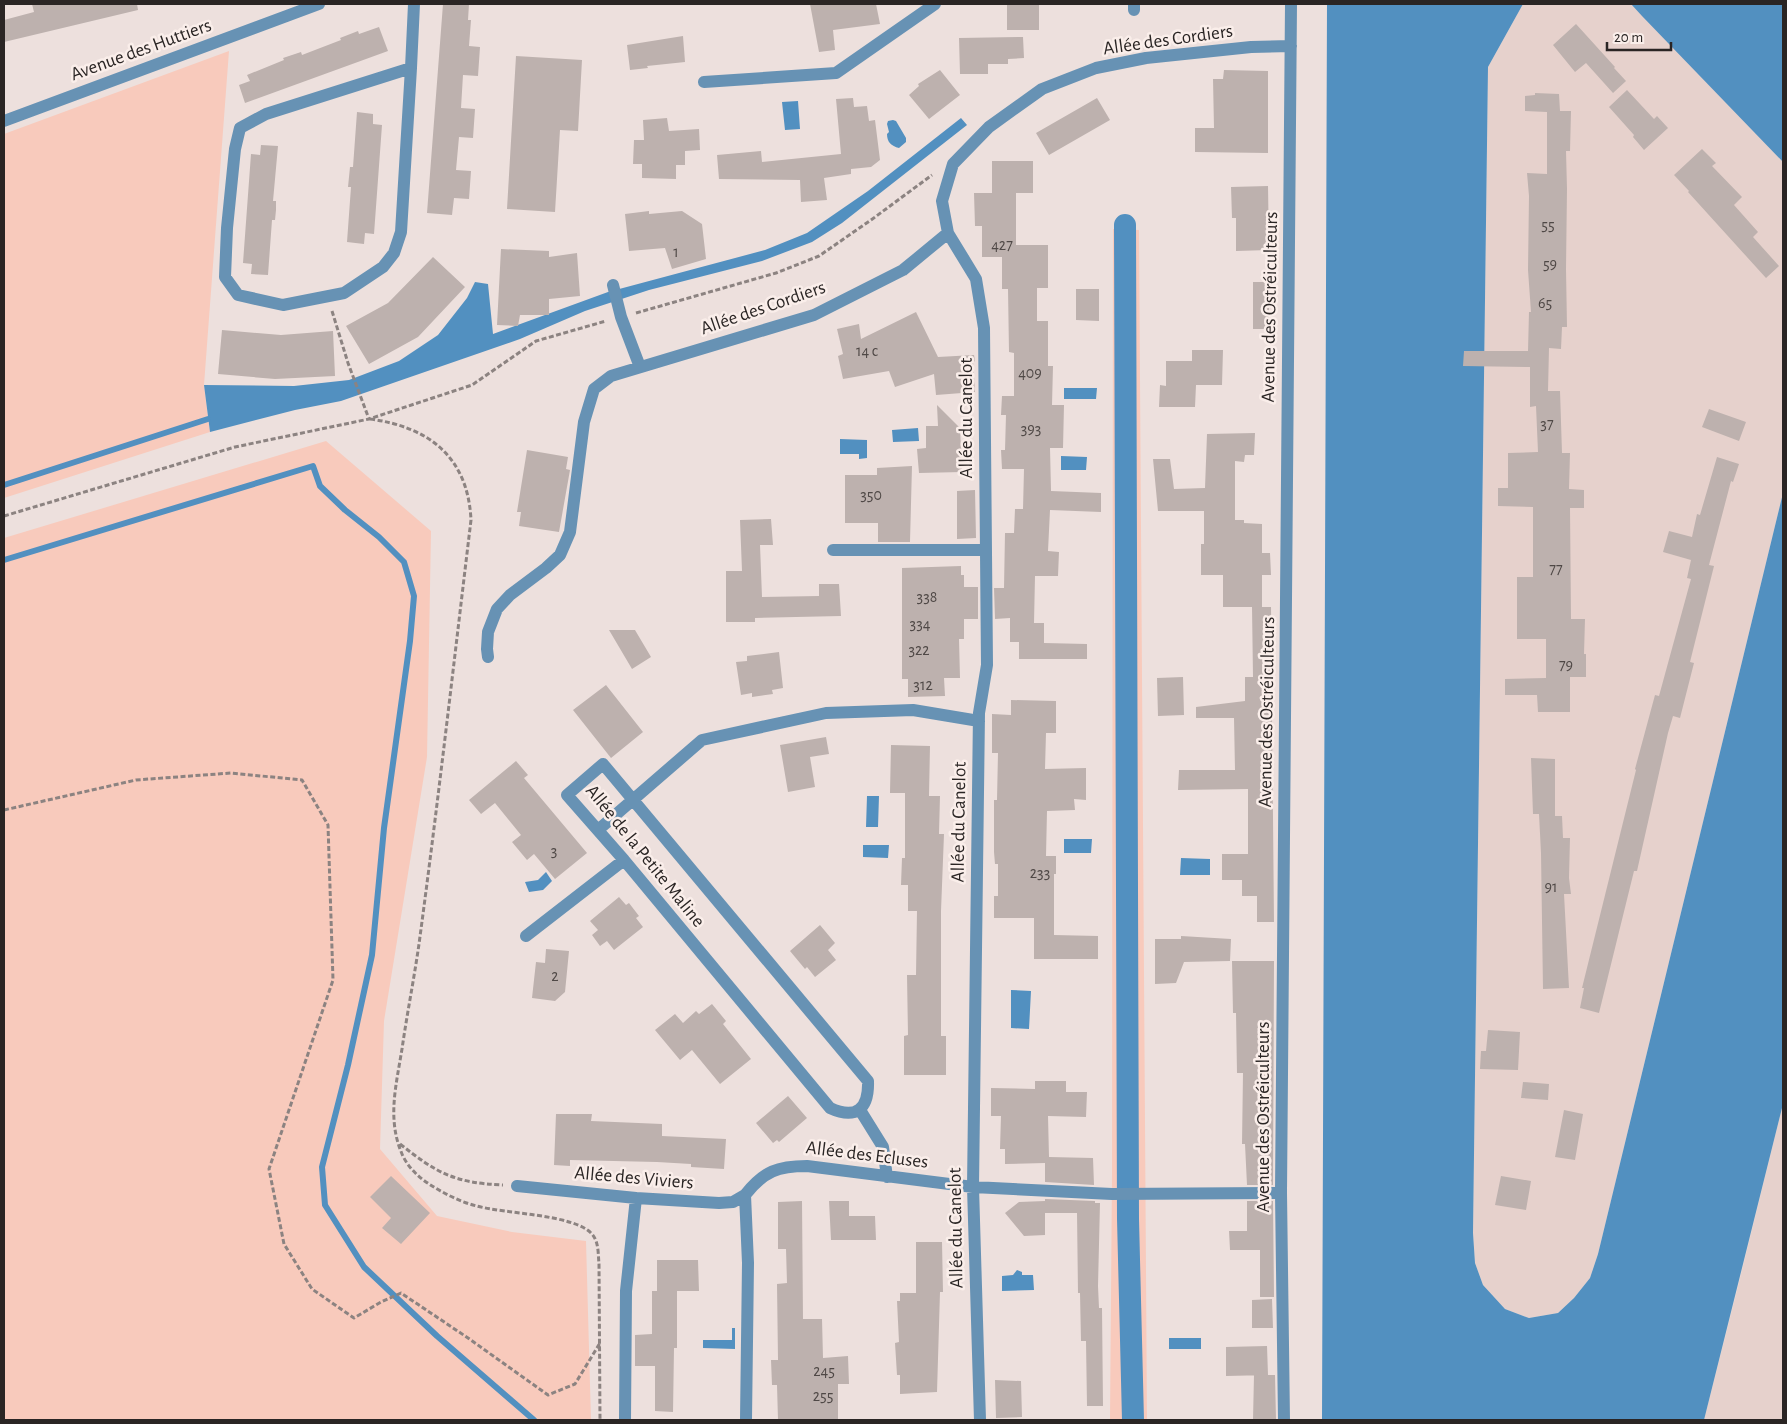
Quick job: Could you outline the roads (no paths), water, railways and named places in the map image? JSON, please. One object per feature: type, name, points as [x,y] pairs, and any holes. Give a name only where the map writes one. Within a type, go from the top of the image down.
[{"type":"street","name":"Avenue des Huttiers","points":[[4,121],[319,4]]},
{"type":"street","points":[[412,68],[266,114],[240,128],[235,148],[228,218],[225,277],[238,295],[283,305],[344,293],[383,267],[394,253],[401,232],[412,68],[414,4]]},
{"type":"street","points":[[704,82],[836,73],[935,4]]},
{"type":"street","name":"Avenue des Ostréiculteurs","points":[[1284,1420],[1281,1193],[1291,4]]},
{"type":"street","name":"Allée des Cordiers","points":[[488,657],[486,649],[488,632],[497,610],[510,595],[560,555],[570,532],[584,422],[594,389],[611,376],[814,315],[903,270],[948,233],[942,200],[953,164],[989,127],[1042,88],[1096,68],[1146,58],[1291,46]]},
{"type":"street","name":"Allée du Canelot","points":[[948,233],[976,279],[984,328],[987,665],[979,713],[973,1187],[980,1420]]},
{"type":"street","points":[[613,285],[621,317],[640,367]]},
{"type":"street","points":[[833,550],[986,550]]},
{"type":"street","points":[[598,830],[702,740],[826,713],[913,710],[979,721]]},
{"type":"street","name":"Allée de la Petite Maline","points":[[603,764],[633,799],[868,1081],[866,1103],[860,1110],[847,1114],[830,1108],[624,860],[567,795],[603,764]]},
{"type":"street","points":[[526,936],[624,860]]},
{"type":"street","points":[[860,1110],[883,1147],[887,1176]]},
{"type":"street","name":"Allée des Ecluses","points":[[745,1194],[763,1175],[788,1166],[807,1166],[973,1187],[1112,1194],[1281,1193]]},
{"type":"street","name":"Allée des Viviers","points":[[517,1186],[636,1198],[719,1203],[733,1202],[745,1194]]},
{"type":"street","points":[[745,1194],[748,1263],[746,1420]]},
{"type":"street","points":[[625,1420],[626,1290],[636,1198]]},
{"type":"water","points":[[1327,4],[1523,4],[1488,67],[1473,1233],[1475,1263],[1483,1285],[1505,1309],[1529,1318],[1558,1313],[1574,1298],[1590,1278],[1598,1254],[1783,493],[1783,1104],[1704,1420],[1322,1420]]},
{"type":"water","points":[[1631,4],[1783,4],[1783,162],[1642,16]]},
{"type":"water","points":[[798,101],[800,129],[785,130],[782,102]]},
{"type":"water","points":[[961,118],[967,125],[842,223],[812,242],[762,261],[649,290],[585,311],[520,339],[341,401],[295,410],[210,432],[204,385],[294,386],[349,380],[399,361],[438,335],[467,298],[475,282],[488,284],[493,334],[608,292],[765,250],[807,233],[868,191]]},
{"type":"water","points":[[888,121],[896,121],[906,138],[906,142],[899,148],[890,143],[887,137],[889,132]]},
{"type":"water","points":[[1064,388],[1097,388],[1096,399],[1064,399]]},
{"type":"water","points":[[918,428],[919,441],[893,442],[892,430]]},
{"type":"water","points":[[840,439],[867,440],[867,458],[859,459],[859,454],[840,454]]},
{"type":"water","points":[[1061,456],[1087,457],[1086,470],[1061,470]]},
{"type":"water","points":[[867,796],[879,796],[878,827],[866,827]]},
{"type":"water","points":[[1064,839],[1092,839],[1091,853],[1064,853]]},
{"type":"water","points":[[863,845],[889,845],[888,858],[863,857]]},
{"type":"water","points":[[1181,858],[1210,859],[1210,875],[1180,875]]},
{"type":"water","points":[[546,872],[552,881],[543,890],[529,892],[525,882],[538,880]]},
{"type":"water","points":[[1011,990],[1031,991],[1029,1029],[1011,1028]]},
{"type":"water","points":[[1017,1270],[1022,1272],[1022,1275],[1033,1275],[1034,1290],[1002,1291],[1002,1276],[1013,1275]]},
{"type":"water","points":[[732,1328],[735,1328],[735,1349],[703,1348],[703,1340],[732,1340]]},
{"type":"water","points":[[1169,1338],[1201,1338],[1201,1349],[1169,1349]]},
{"type":"waterway","points":[[1125,225],[1128,1219],[1133,1420]]},
{"type":"waterway","points":[[4,485],[208,419]]},
{"type":"waterway","points":[[4,560],[313,466],[320,486],[345,510],[379,537],[404,562],[414,596],[410,641],[384,828],[372,955],[348,1065],[322,1167],[325,1205],[364,1267],[437,1336],[534,1420]]}]
